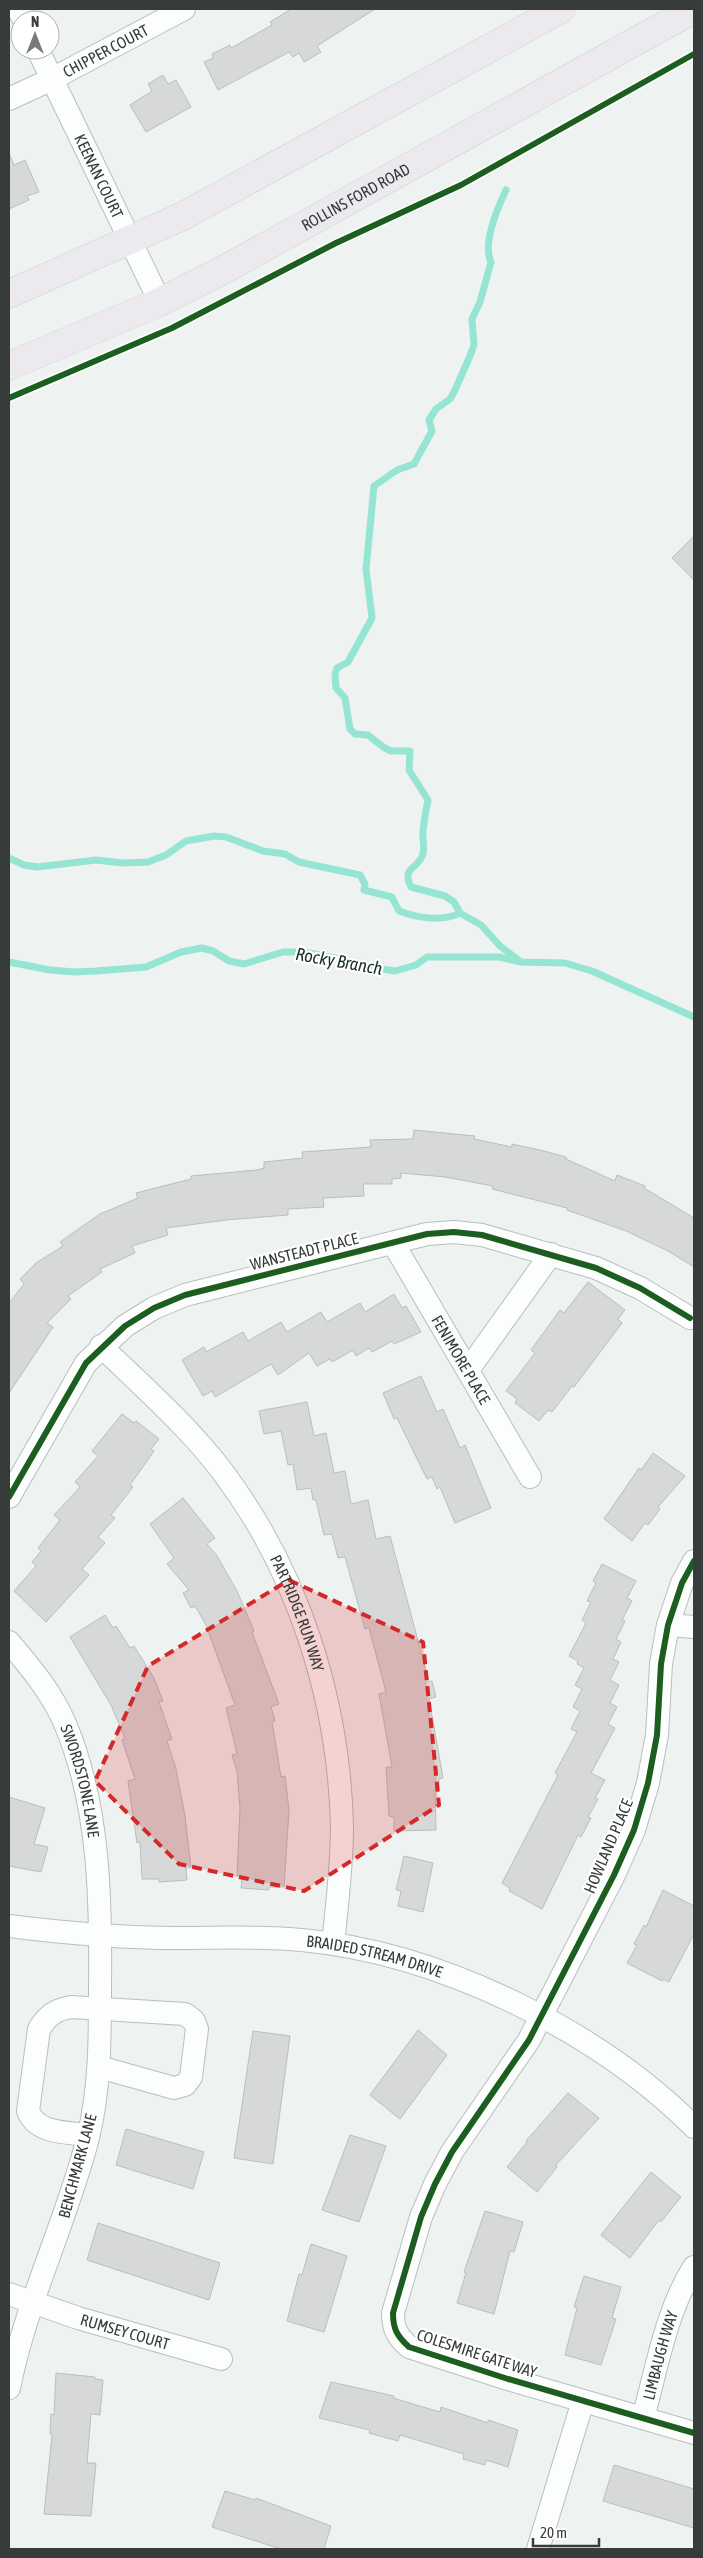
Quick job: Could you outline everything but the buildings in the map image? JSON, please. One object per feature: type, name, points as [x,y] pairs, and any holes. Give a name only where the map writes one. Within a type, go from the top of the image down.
[{"type":"main road","points":[[9,294],[183,216],[561,9]]},
{"type":"main road","name":"ROLLINS FORD ROAD","points":[[9,366],[160,302],[227,268],[694,9]]},
{"type":"street","name":"CHIPPER COURT","points":[[9,99],[52,79],[184,9]]},
{"type":"street","name":"KEENAN COURT","points":[[43,60],[160,302]]},
{"type":"street","name":"WANSTEADT PLACE","points":[[9,1497],[86,1363],[101,1346],[125,1326],[154,1308],[185,1295],[427,1234],[454,1232],[482,1235],[596,1268],[640,1288],[690,1318]]},
{"type":"street","name":"FENIMORE PLACE","points":[[393,1243],[530,1476]]},
{"type":"street","points":[[468,1370],[551,1254]]},
{"type":"street","name":"PARTRIDGE RUN WAY","points":[[101,1346],[186,1429],[222,1470],[253,1515],[280,1563],[299,1609],[316,1658],[329,1711],[339,1769],[342,1828],[334,1944]]},
{"type":"street","name":"HOWLAND PLACE","points":[[541,2015],[614,1875],[634,1830],[648,1783],[657,1735],[661,1664],[668,1625],[682,1583],[694,1561]]},
{"type":"street","points":[[668,1625],[694,1627]]},
{"type":"street","name":"SWORDSTONE LANE","points":[[9,1642],[32,1669],[53,1700],[66,1726],[80,1771],[93,1828],[100,1886],[101,1937]]},
{"type":"street","name":"BRAIDED STREAM DRIVE","points":[[9,1926],[101,1937],[178,1938],[248,1936],[334,1944],[423,1966],[497,1995],[541,2015],[585,2040],[632,2072],[694,2127]]},
{"type":"street","name":"BENCHMARK LANE","points":[[9,2388],[16,2350],[72,2194],[88,2135],[100,2067],[101,1937]]},
{"type":"street","points":[[88,2135],[40,2127],[32,2121],[28,2110],[39,2029],[47,2017],[58,2010],[71,2007],[185,2014],[194,2020],[197,2029],[190,2077],[184,2085],[174,2088],[100,2067]]},
{"type":"street","name":"COLESMIRE GATE WAY","points":[[541,2015],[528,2040],[452,2152],[436,2184],[421,2217],[393,2312],[393,2325],[398,2337],[409,2347],[694,2433]]},
{"type":"street","name":"LIMBAUGH WAY","points":[[642,2418],[673,2310],[694,2267]]},
{"type":"street","name":"RUMSEY COURT","points":[[9,2294],[78,2318],[221,2359]]},
{"type":"street","points":[[538,2549],[583,2401]]},
{"type":"highlighted area","points":[[289,1580],[423,1642],[439,1805],[304,1891],[179,1864],[95,1781],[148,1666]]},
{"type":"waterway","points":[[506,190],[492,225],[488,245],[491,262],[480,302],[472,319],[474,345],[455,390],[450,399],[436,409],[429,420],[432,431],[414,464],[397,470],[374,486],[366,569],[372,618],[348,662],[337,668],[335,674],[336,688],[345,698],[350,729],[355,734],[368,735],[391,751],[410,751],[409,770],[428,800],[423,831],[424,851],[421,859],[409,872],[408,880],[411,887],[445,896],[454,902],[460,913],[481,925],[500,946],[521,962]]},
{"type":"waterway","points":[[9,858],[24,865],[37,867],[96,860],[123,863],[148,862],[166,855],[186,841],[214,836],[226,837],[263,851],[285,854],[299,862],[360,875],[365,884],[364,890],[392,897],[399,911],[422,917],[438,918],[460,913]]},
{"type":"waterway","name":"Rocky Branch","points":[[9,962],[50,970],[96,971],[146,967],[181,952],[202,948],[213,951],[229,961],[244,964],[283,952],[304,952],[395,971],[416,965],[427,957],[499,957],[521,962],[565,963],[592,971],[694,1017]]},
{"type":"cycle path","points":[[9,398],[172,328],[336,243],[461,185],[694,54]]},
{"type":"cycle path","points":[[9,1497],[86,1363],[125,1326],[154,1308],[185,1295],[427,1234],[454,1232],[482,1235],[596,1268],[640,1288],[690,1318]]},
{"type":"cycle path","points":[[694,1561],[682,1583],[668,1625],[661,1664],[657,1735],[648,1783],[634,1830],[614,1875],[529,2040],[452,2152],[435,2184],[421,2217],[393,2313],[396,2332],[409,2347],[508,2379],[694,2433]]}]
